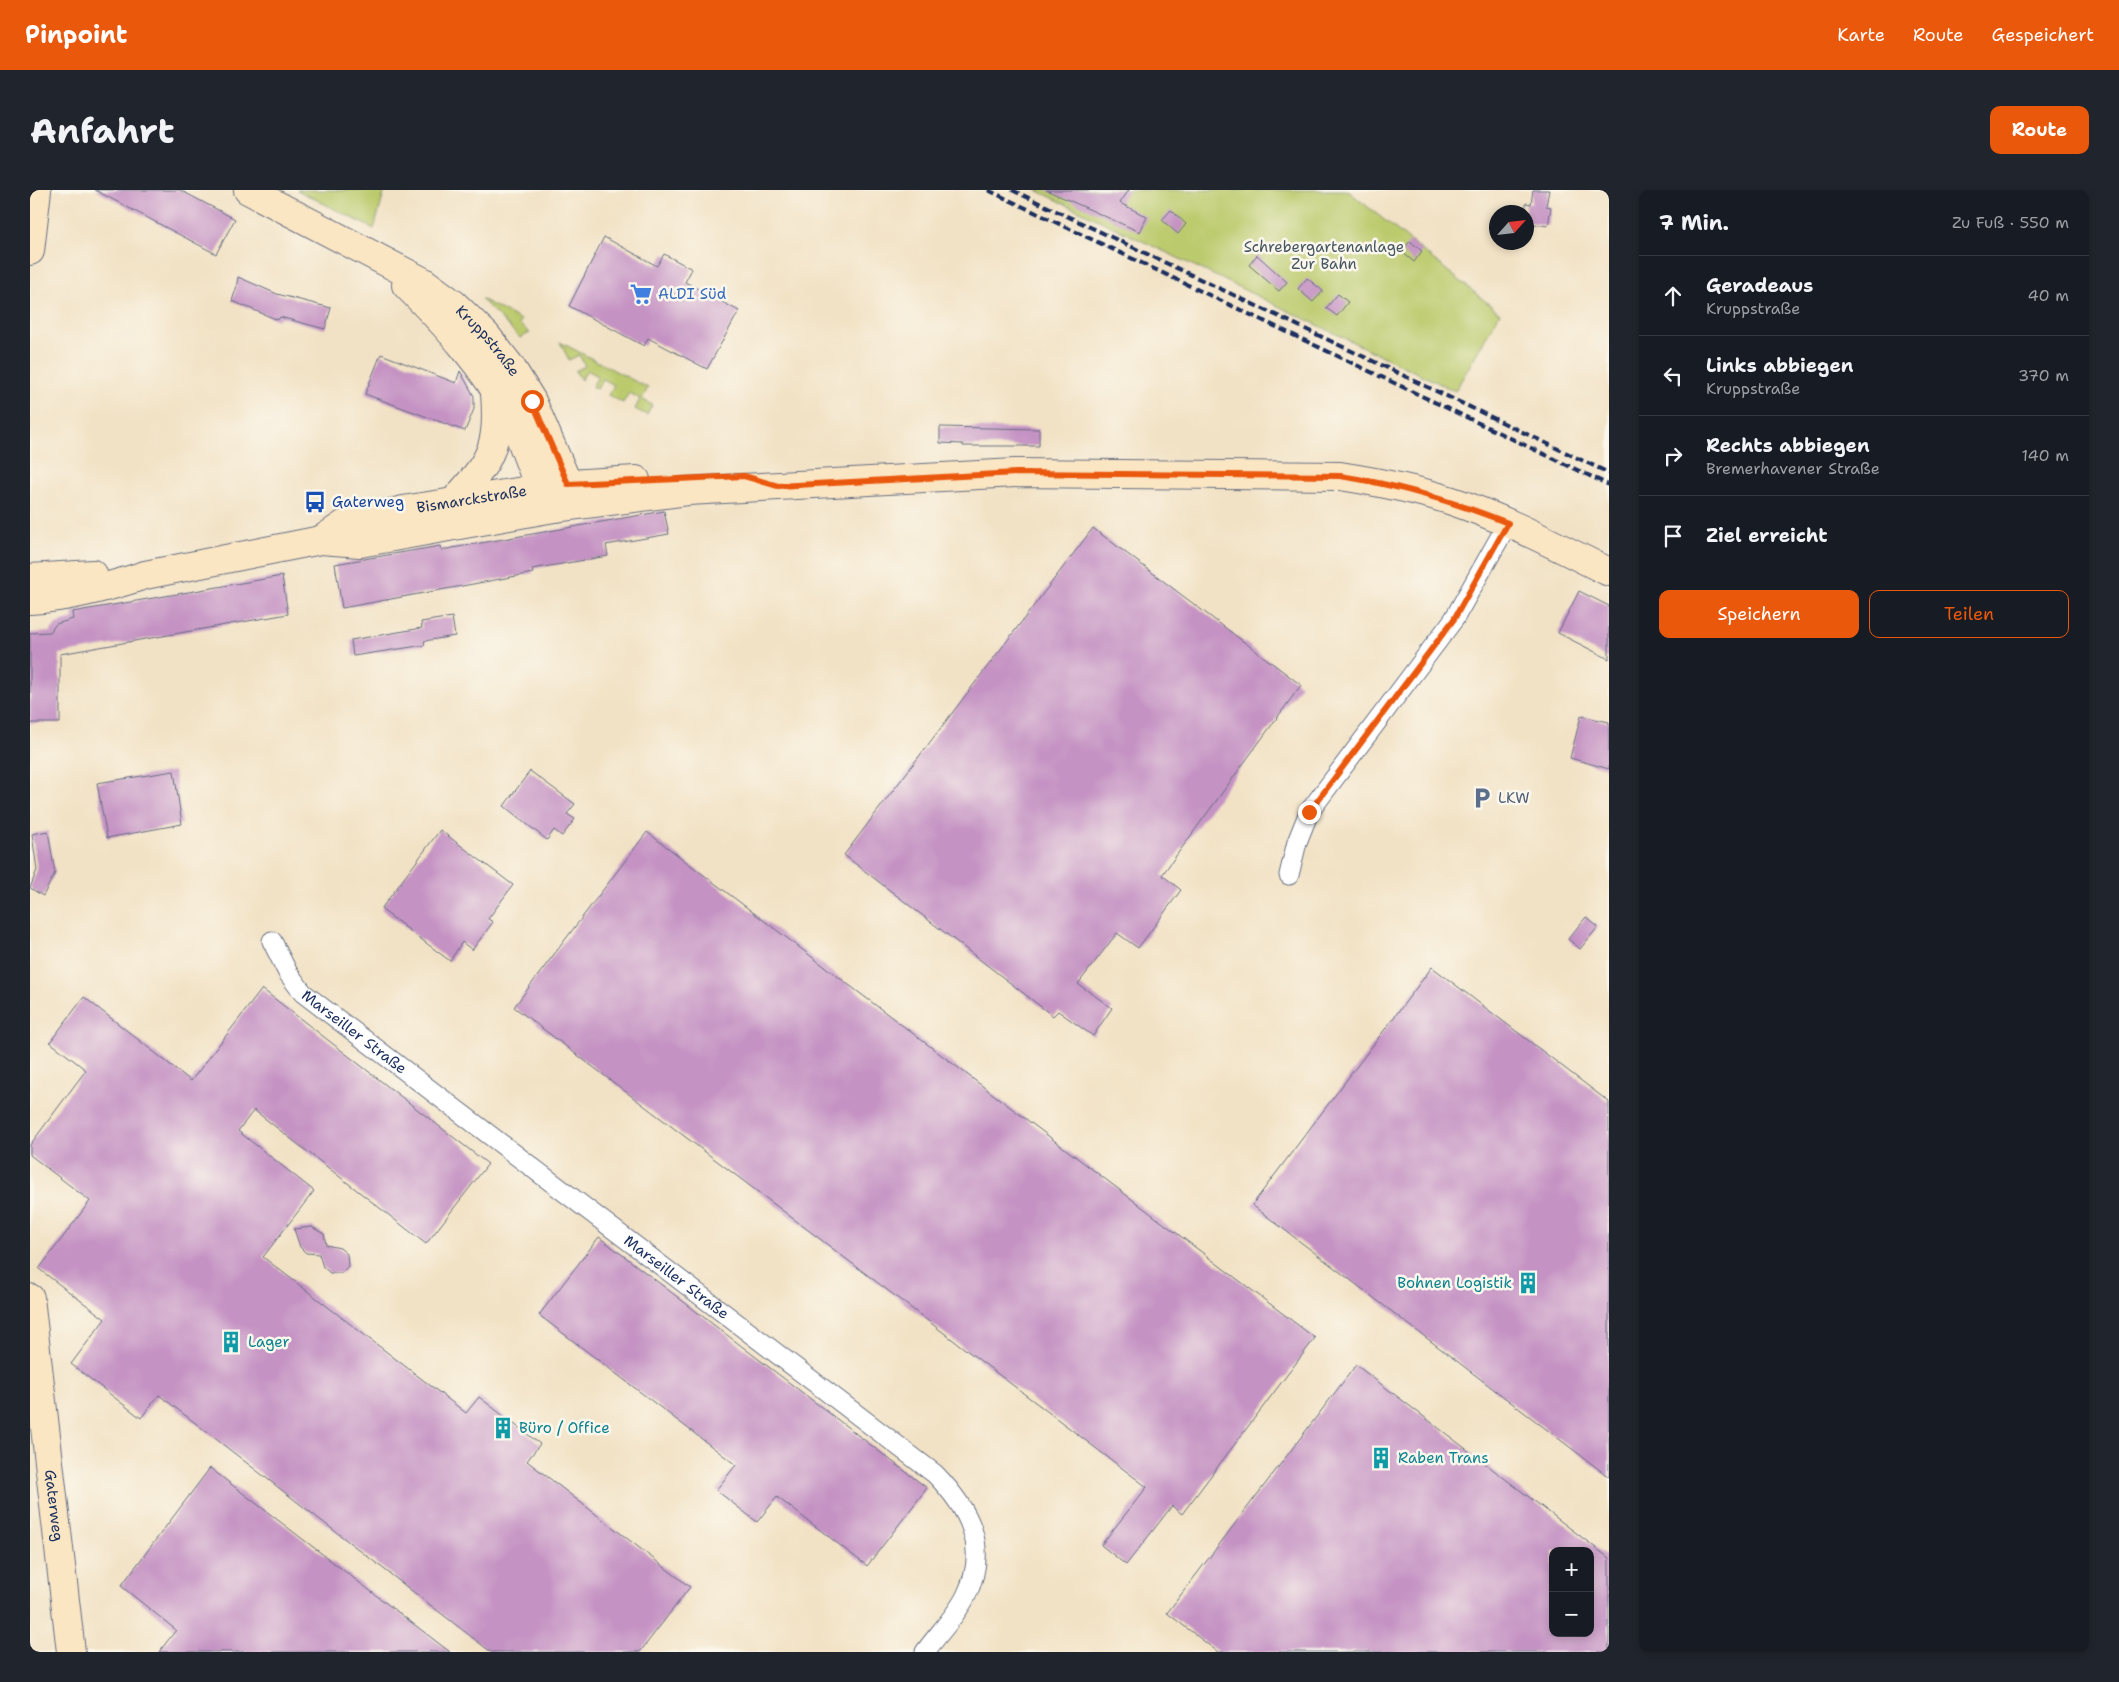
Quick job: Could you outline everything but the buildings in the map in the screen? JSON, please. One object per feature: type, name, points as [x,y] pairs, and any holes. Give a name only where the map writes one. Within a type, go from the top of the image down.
[{"type":"street","points":[[30,251],[37,190]]},
{"type":"street","name":"Kruppstraße","points":[[248,190],[424,282],[440,293],[486,335],[511,367],[532,401],[555,497]]},
{"type":"street","name":"Kruppstraße","points":[[382,261],[458,339],[494,387],[555,497]]},
{"type":"street","name":"Kruppstraße","points":[[455,500],[482,471],[492,453],[496,431],[494,387]]},
{"type":"street","points":[[555,497],[744,476],[778,486],[1016,473],[1340,476],[1387,483],[1452,501],[1508,523],[1609,572]]},
{"type":"street","name":"Bismarckstraße","points":[[321,540],[345,524],[455,500],[555,497]]},
{"type":"street","name":"Bismarckstraße","points":[[30,600],[44,600],[119,584],[145,575],[321,540],[360,543],[555,497]]},
{"type":"street","points":[[1289,875],[1296,842],[1309,812],[1454,619],[1508,523]]},
{"type":"street","name":"Bismarckstraße","points":[[30,578],[118,572],[145,575]]},
{"type":"street","name":"Marseiller Straße","points":[[272,941],[288,973],[304,993],[935,1474],[954,1494],[968,1516],[975,1536],[974,1574],[966,1597],[925,1652]]},
{"type":"street","name":"Gaterweg","points":[[30,1298],[72,1652]]},
{"type":"green space","points":[[297,190],[385,190],[374,229]]},
{"type":"green space","name":"Schrebergartenanlage Zur Bahn","points":[[1036,190],[1347,190],[1500,313],[1455,391]]},
{"type":"green space","points":[[481,299],[521,320],[519,324],[530,333],[520,338]]},
{"type":"green space","points":[[560,342],[648,388],[642,399],[652,405],[647,415],[635,409],[640,399],[629,393],[623,403],[608,395],[614,385],[603,379],[597,389],[592,387],[598,376],[587,370],[581,380],[575,371],[585,366],[579,355],[569,360]]},
{"type":"railway","points":[[988,190],[1609,485]]},
{"type":"railway","points":[[1012,190],[1609,473]]},
{"type":"place","name":"ALDI Süd","points":[[641,294]]},
{"type":"place","name":"Gaterweg","points":[[315,502]]},
{"type":"place","name":"LKW","points":[[1482,798]]},
{"type":"place","name":"Bohnen Logistik","points":[[1528,1283]]},
{"type":"place","name":"Lager","points":[[231,1342]]},
{"type":"place","name":"Büro / Office","points":[[503,1428]]},
{"type":"place","name":"Raben Trans","points":[[1381,1458]]},
{"type":"route","points":[[532,401],[568,484],[744,476],[778,486],[1016,473],[1340,476],[1387,483],[1452,501],[1508,523],[1454,619],[1309,812]]}]
